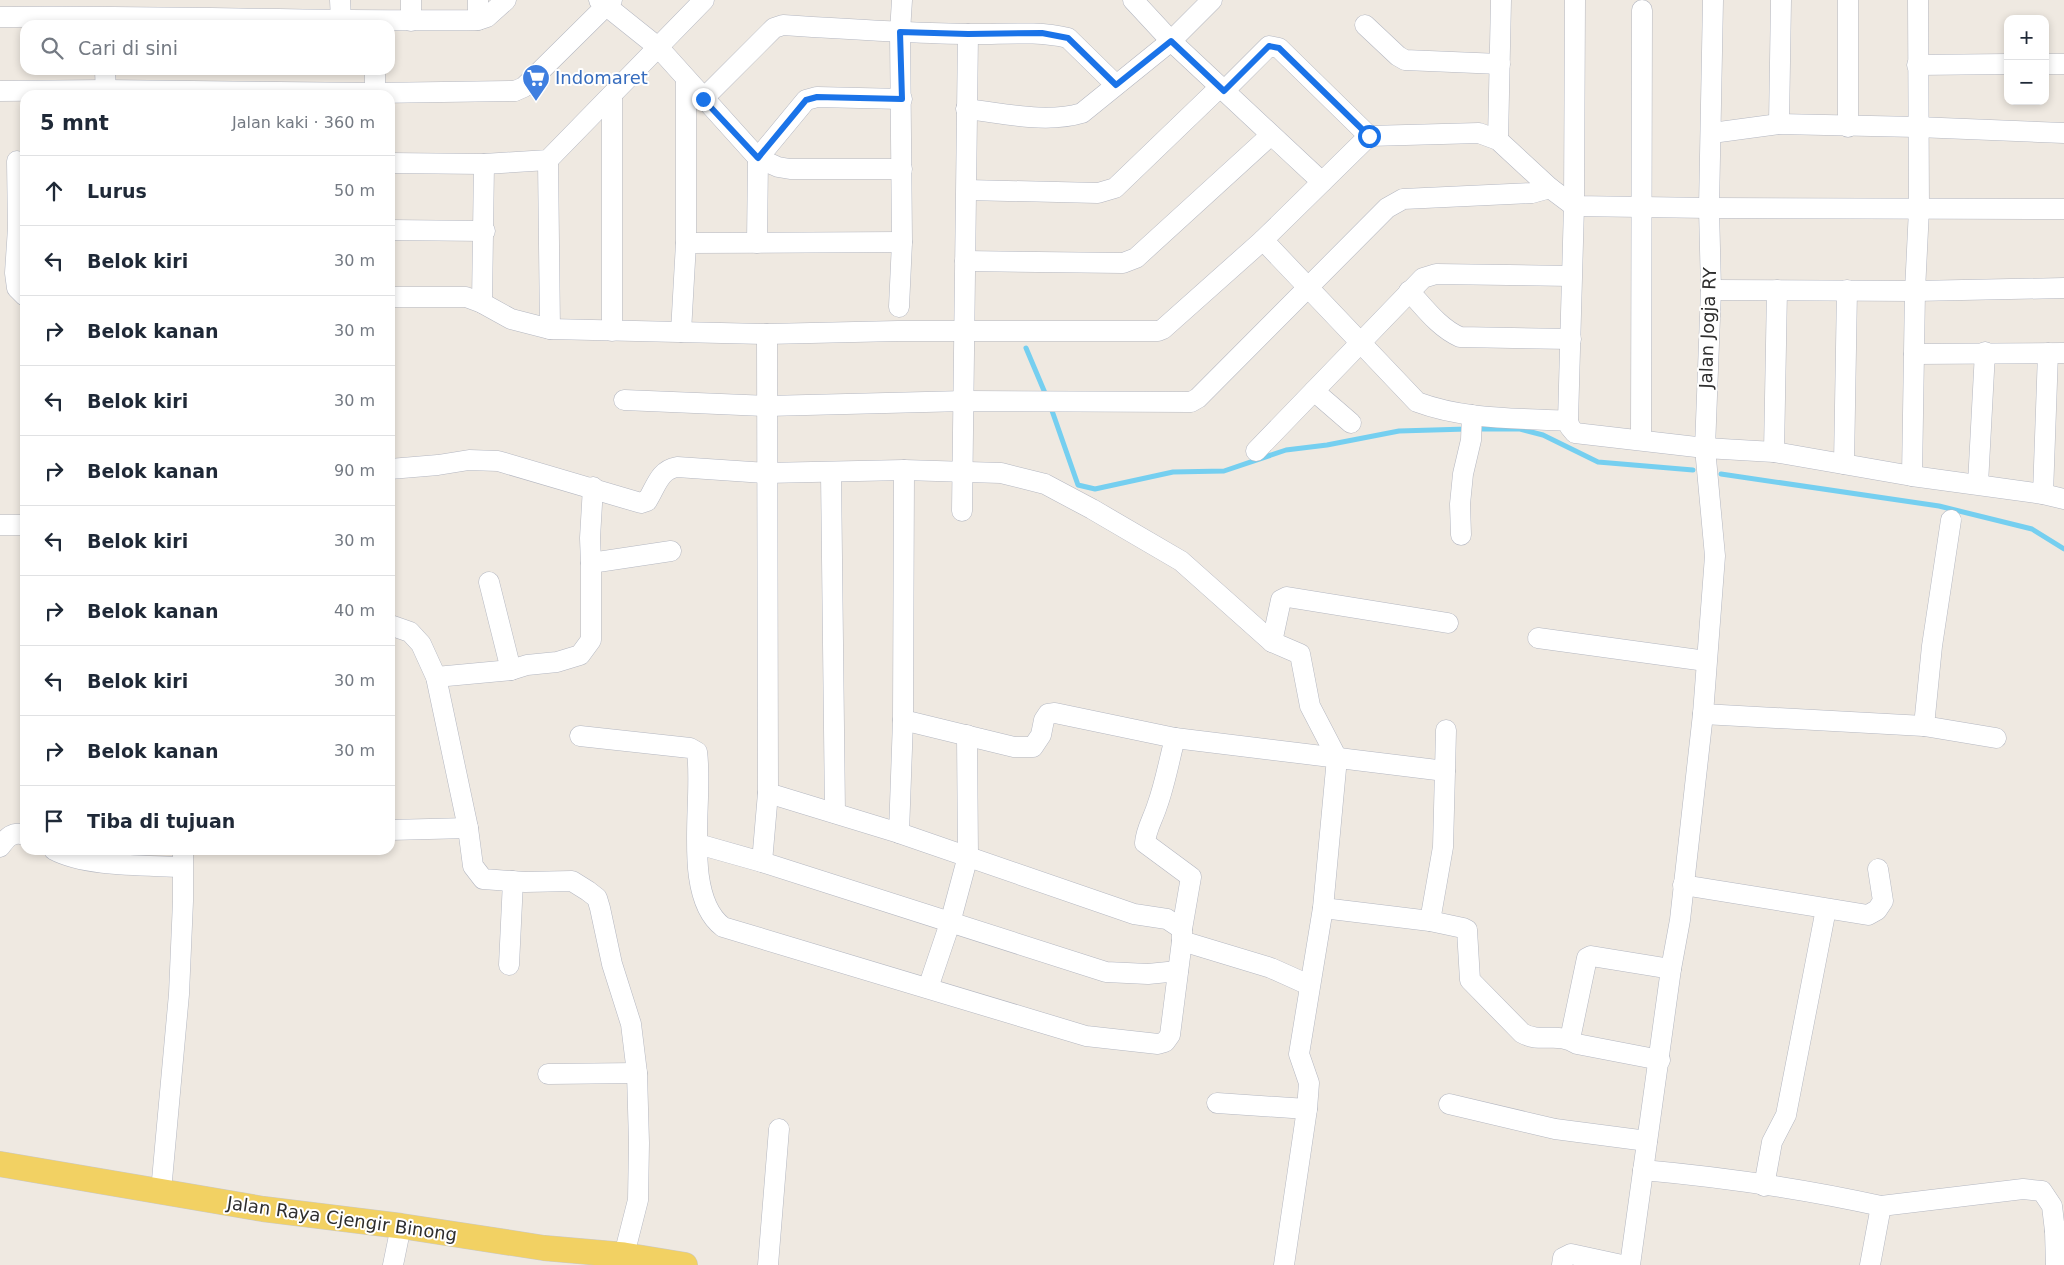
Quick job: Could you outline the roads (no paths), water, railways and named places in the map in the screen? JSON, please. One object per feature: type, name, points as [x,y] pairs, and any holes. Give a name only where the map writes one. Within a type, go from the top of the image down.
[{"type":"main road","name":"Jalan Raya Cjengir Binong","points":[[0,1164],[263,1209],[401,1226],[545,1256],[590,1258],[624,1255],[685,1265]]},
{"type":"street","points":[[0,17],[104,20],[341,20],[340,0]]},
{"type":"street","points":[[411,0],[411,21]]},
{"type":"street","points":[[395,22],[478,10],[487,17],[506,0]]},
{"type":"street","points":[[395,163],[484,164],[548,160],[704,0]]},
{"type":"street","points":[[899,306],[902,242],[900,32],[902,0]]},
{"type":"street","points":[[1133,0],[1171,41],[1322,182]]},
{"type":"street","points":[[966,109],[1050,118],[1066,117],[1082,112],[1171,41],[1212,0]]},
{"type":"street","points":[[1498,140],[1501,0]]},
{"type":"street","points":[[1575,0],[1574,206],[1568,421],[1570,427],[1575,432],[1705,448],[1774,452],[1912,476],[1978,484],[2064,499]]},
{"type":"street","name":"Jalan Jogja RY","points":[[1630,1265],[1642,1170],[1660,1060],[1671,969],[1680,920],[1703,714],[1715,556],[1705,448],[1711,290],[1710,208],[1713,0]]},
{"type":"street","points":[[1778,124],[1781,0]]},
{"type":"street","points":[[1848,0],[1848,127]]},
{"type":"street","points":[[1912,476],[1915,291],[1919,209],[1917,127],[1918,0]]},
{"type":"street","points":[[395,94],[515,91],[524,87],[606,2],[659,48],[758,158],[778,167],[790,169],[902,169]]},
{"type":"street","points":[[1641,440],[1642,10]]},
{"type":"street","points":[[703,99],[778,26],[968,34],[1042,33],[1068,38],[1116,85]]},
{"type":"street","points":[[1365,26],[1405,60],[1500,64]]},
{"type":"street","points":[[962,511],[965,401],[964,332],[968,34]]},
{"type":"street","points":[[967,190],[1098,193],[1115,188],[1269,46],[1279,48],[1369,136]]},
{"type":"street","points":[[1917,65],[2004,64]]},
{"type":"street","points":[[2049,64],[2064,64]]},
{"type":"street","points":[[375,75],[375,90]]},
{"type":"street","points":[[681,332],[686,243],[686,80]]},
{"type":"street","points":[[0,91],[106,85],[255,90]]},
{"type":"street","points":[[612,96],[612,331]]},
{"type":"street","points":[[757,243],[758,158],[806,100],[817,97],[902,99]]},
{"type":"street","points":[[1712,133],[1778,124],[2064,133]]},
{"type":"street","points":[[395,297],[466,297],[482,303],[511,319],[550,329],[767,334],[1158,331],[1163,329],[1263,240],[1369,136],[1478,133],[1498,140],[1550,188],[1574,206],[2064,209]]},
{"type":"street","points":[[965,261],[1130,262],[1271,135]]},
{"type":"street","points":[[548,160],[550,329]]},
{"type":"street","points":[[14,161],[20,218]]},
{"type":"street","points":[[482,303],[484,164]]},
{"type":"street","points":[[624,400],[768,406],[965,401],[1194,401],[1387,208],[1403,199],[1532,193],[1550,188]]},
{"type":"street","points":[[395,230],[484,231]]},
{"type":"street","points":[[15,293],[15,273],[20,236]]},
{"type":"street","points":[[1263,240],[1417,402],[1472,425],[1568,421]]},
{"type":"street","points":[[686,243],[902,242]]},
{"type":"street","points":[[1256,451],[1361,344],[1409,290],[1423,278],[1436,274],[1571,276]]},
{"type":"street","points":[[1711,290],[1915,291],[2064,288]]},
{"type":"street","points":[[1409,290],[1440,324],[1451,333],[1460,337],[1571,338]]},
{"type":"street","points":[[1774,452],[1777,290]]},
{"type":"street","points":[[1844,464],[1847,290]]},
{"type":"street","points":[[762,862],[768,793],[767,334]]},
{"type":"street","points":[[1978,484],[1985,352]]},
{"type":"street","points":[[1914,354],[2056,353],[2043,494]]},
{"type":"street","points":[[1314,390],[1350,424]]},
{"type":"street","points":[[1461,535],[1460,504],[1472,425]]},
{"type":"street","points":[[395,469],[469,460],[498,461],[593,487],[641,503],[647,501],[661,475],[668,468],[677,467],[766,474],[904,470],[1001,473],[1045,484],[1092,508],[1181,561],[1272,642],[1300,654],[1310,706],[1336,758],[1323,908],[1299,1054],[1309,1083],[1307,1109],[1284,1265]]},
{"type":"street","points":[[899,833],[903,720],[904,470]]},
{"type":"street","points":[[831,473],[835,813]]},
{"type":"street","points":[[436,677],[511,670],[527,665],[567,660],[580,655],[585,649],[591,640],[590,538],[593,487]]},
{"type":"street","points":[[1924,726],[1932,646],[1951,520]]},
{"type":"street","points":[[0,525],[20,525]]},
{"type":"street","points":[[591,563],[671,551]]},
{"type":"street","points":[[489,582],[511,670]]},
{"type":"street","points":[[1272,642],[1281,600],[1287,597],[1448,623]]},
{"type":"street","points":[[395,627],[410,632],[421,644],[436,677],[468,828],[473,866],[478,874],[483,879],[572,881],[597,898],[612,964],[631,1024],[637,1073],[638,1200],[624,1255]]},
{"type":"street","points":[[1538,638],[1706,661]]},
{"type":"street","points":[[903,720],[1014,747],[1033,747],[1041,735],[1044,720],[1048,714],[1055,713],[1175,738],[1446,771]]},
{"type":"street","points":[[1703,714],[1924,726],[1996,738]]},
{"type":"street","points":[[1430,922],[1443,847],[1446,730]]},
{"type":"street","points":[[928,988],[950,922],[968,856],[967,735]]},
{"type":"street","points":[[580,736],[690,748],[697,752],[697,871],[707,911],[714,921],[723,927],[1086,1036],[1158,1044],[1165,1042],[1170,1035],[1191,876],[1145,843],[1147,830],[1159,799],[1175,738]]},
{"type":"street","points":[[768,793],[899,833],[1134,914],[1168,919],[1182,935],[1271,968],[1310,985]]},
{"type":"street","points":[[395,830],[468,828]]},
{"type":"street","points":[[0,847],[10,836],[16,833],[20,834]]},
{"type":"street","points":[[698,844],[762,862],[1106,972],[1148,974],[1178,971]]},
{"type":"street","points":[[64,855],[116,864],[182,859],[183,902],[179,994],[161,1191]]},
{"type":"street","points":[[1684,885],[1868,916],[1877,910],[1883,902],[1878,870]]},
{"type":"street","points":[[509,965],[513,881]]},
{"type":"street","points":[[1323,908],[1457,926],[1467,930],[1470,980],[1522,1033],[1531,1038],[1540,1039],[1552,1036],[1570,1039],[1577,1044],[1660,1060]]},
{"type":"street","points":[[1764,1186],[1772,1142],[1786,1115],[1826,909]]},
{"type":"street","points":[[1570,1039],[1587,958],[1591,956],[1671,969]]},
{"type":"street","points":[[548,1074],[637,1073]]},
{"type":"street","points":[[1217,1103],[1307,1109]]},
{"type":"street","points":[[1449,1104],[1555,1129],[1647,1141]]},
{"type":"street","points":[[768,1265],[779,1129]]},
{"type":"street","points":[[1642,1170],[1702,1176],[1881,1206],[2023,1189],[2042,1191],[2052,1206],[2059,1231],[2056,1265]]},
{"type":"street","points":[[1870,1265],[1881,1206]]},
{"type":"street","points":[[394,1265],[401,1226]]},
{"type":"street","points":[[1562,1265],[1564,1258],[1571,1254],[1622,1265]]},
{"type":"waterway","points":[[1026,348],[1045,393]]},
{"type":"waterway","points":[[1050,405],[1078,485],[1095,489],[1173,472],[1224,471],[1286,450],[1327,445],[1399,431],[1467,429]]},
{"type":"waterway","points":[[1475,429],[1520,429],[1543,435],[1598,462],[1693,470]]},
{"type":"waterway","points":[[1721,474],[1939,506],[2032,529],[2064,549]]},
{"type":"place","name":"Indomaret","points":[[536,102]]}]
